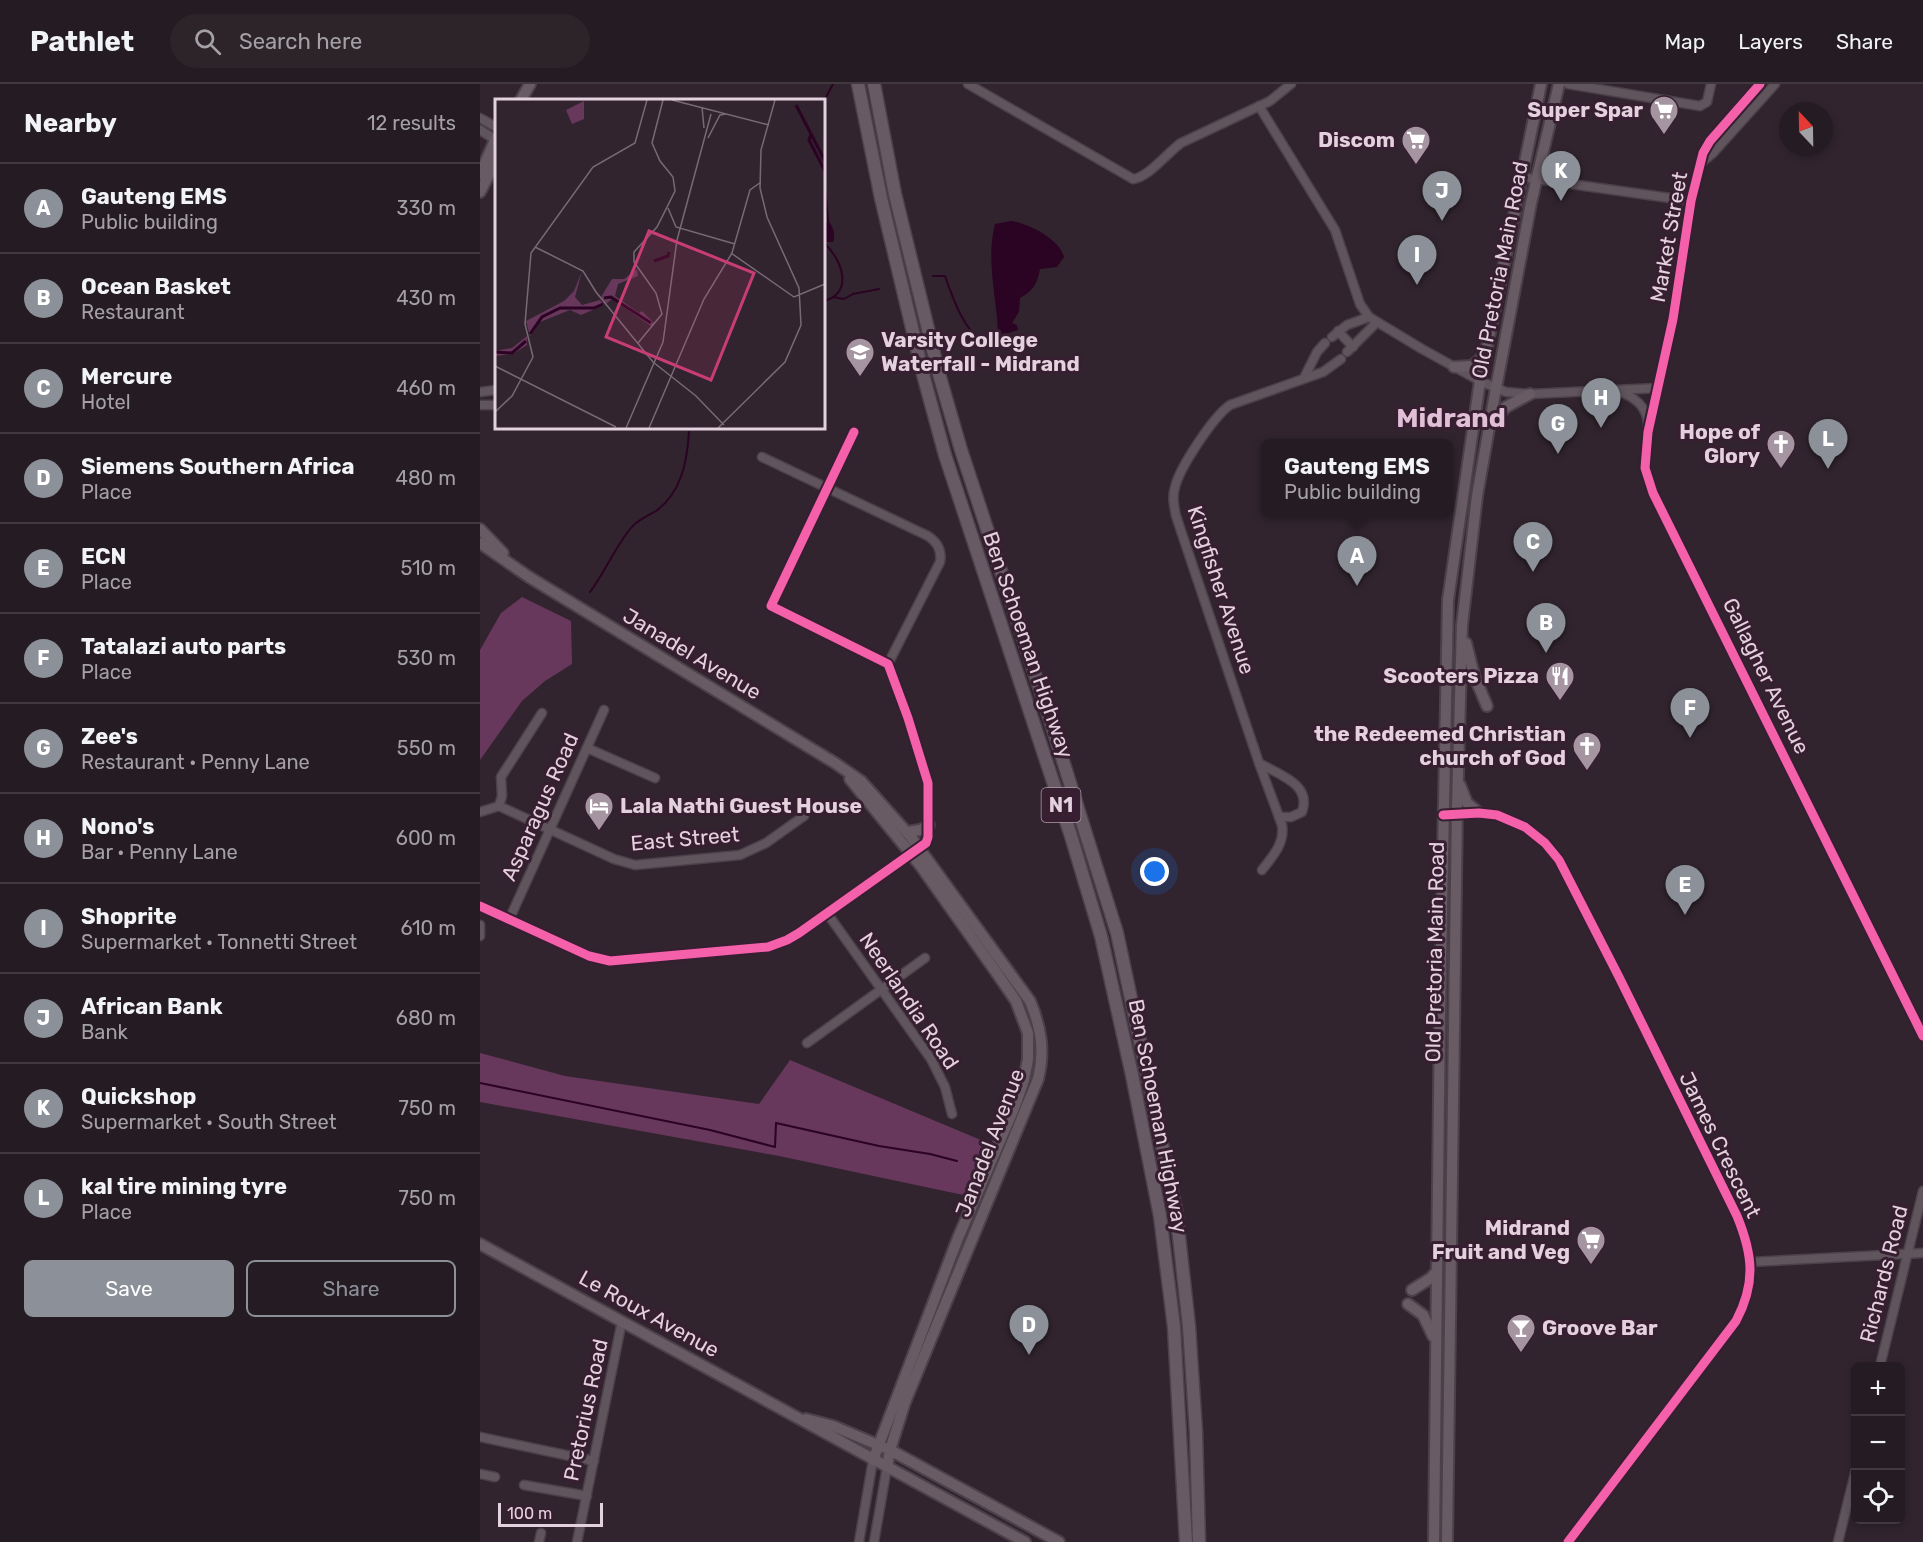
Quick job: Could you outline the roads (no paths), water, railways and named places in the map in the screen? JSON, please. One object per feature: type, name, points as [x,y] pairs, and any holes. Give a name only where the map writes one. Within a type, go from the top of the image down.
[{"type":"highway","name":"Ben Schoeman Highway","points":[[858,84],[883,209],[945,455],[1045,756],[1101,936],[1160,1216],[1174,1327],[1186,1542]]},
{"type":"highway","name":"Ben Schoeman Highway","points":[[874,84],[895,194],[939,374],[961,450],[1117,933],[1176,1210],[1196,1432],[1199,1542]]},
{"type":"main road","points":[[522,99],[530,84]]},
{"type":"main road","points":[[530,99],[537,84]]},
{"type":"main road","name":"Old Pretoria Main Road","points":[[1447,1542],[1457,773],[1462,625],[1477,496],[1496,388],[1537,180],[1559,84]]},
{"type":"main road","name":"Old Pretoria Main Road","points":[[1434,1542],[1435,1345],[1448,600],[1480,381],[1521,177],[1543,86]]},
{"type":"main road","points":[[480,173],[495,141]]},
{"type":"main road","points":[[480,192],[495,163]]},
{"type":"main road","points":[[1454,367],[1472,366],[1485,355]]},
{"type":"main road","points":[[1490,424],[1506,407],[1530,394]]},
{"type":"main road","name":"Janadel Avenue","points":[[480,529],[530,577]]},
{"type":"main road","name":"Janadel Avenue","points":[[480,543],[530,577],[835,763],[861,782],[907,832],[916,851],[1016,1001],[1028,1033],[1028,1059],[1015,1106],[958,1238],[877,1444],[873,1460]]},
{"type":"main road","points":[[1462,625],[1473,675],[1487,706]]},
{"type":"main road","name":"Janadel Avenue","points":[[835,763],[916,851],[1030,1001],[1038,1021],[1042,1052],[1042,1064],[1032,1095],[905,1402],[887,1467]]},
{"type":"main road","points":[[1457,773],[1465,798],[1479,813]]},
{"type":"main road","points":[[907,832],[920,830],[929,825]]},
{"type":"main road","name":"Le Roux Avenue","points":[[480,1244],[1025,1542]]},
{"type":"main road","points":[[1412,1290],[1431,1278],[1437,1270]]},
{"type":"main road","points":[[1408,1304],[1420,1311],[1426,1320],[1435,1345]]},
{"type":"main road","name":"Le Roux Avenue","points":[[800,1418],[832,1426],[890,1450],[1059,1542]]},
{"type":"street","points":[[968,84],[1133,179],[1147,174],[1169,151],[1181,143],[1270,101],[1291,84]]},
{"type":"street","points":[[1568,84],[1703,105],[1708,100],[1711,84]]},
{"type":"street","name":"Market Street","points":[[1673,319],[1691,201],[1703,153],[1710,141],[1761,84]]},
{"type":"street","points":[[1702,162],[1712,154],[1775,84]]},
{"type":"street","points":[[1259,106],[1335,230],[1360,304],[1373,320],[1480,381],[1514,393],[1658,388]]},
{"type":"street","points":[[480,118],[495,126]]},
{"type":"street","points":[[480,130],[495,138]]},
{"type":"street","points":[[1521,177],[1691,201]]},
{"type":"street","name":"Gallagher Avenue","points":[[1673,319],[1648,432],[1645,468],[1653,493],[1923,1036]]},
{"type":"street","points":[[1304,378],[1317,352],[1332,337],[1347,325],[1373,320]]},
{"type":"street","name":"Kingfisher Avenue","points":[[1262,870],[1274,855],[1284,834],[1176,516],[1173,497],[1179,478],[1221,411],[1230,405],[1323,372],[1347,353],[1373,320]]},
{"type":"street","points":[[1332,337],[1347,353]]},
{"type":"street","points":[[480,392],[495,390]]},
{"type":"street","points":[[1611,390],[1628,394],[1638,402],[1648,421],[1648,432]]},
{"type":"street","points":[[480,906],[589,956],[610,961],[768,947],[788,940],[927,842],[928,783],[888,664],[771,606],[854,432]]},
{"type":"street","points":[[762,456],[934,540],[940,550],[940,562],[888,664]]},
{"type":"street","name":"Asparagus Road","points":[[509,920],[604,710]]},
{"type":"street","points":[[480,812],[499,806],[502,796],[501,777],[542,713]]},
{"type":"street","points":[[587,748],[655,778]]},
{"type":"street","points":[[1259,763],[1292,782],[1303,793],[1305,802],[1302,812],[1291,817],[1279,817]]},
{"type":"street","name":"East Street","points":[[499,806],[621,862],[635,865],[740,855],[766,843],[804,816]]},
{"type":"street","name":"James Crescent","points":[[1443,815],[1479,813],[1497,815],[1525,827],[1545,843],[1559,860],[1737,1216],[1751,1262],[1751,1279],[1747,1296],[1732,1328],[1568,1542]]},
{"type":"street","name":"Neerlandia Road","points":[[827,913],[935,1066],[945,1086],[952,1114]]},
{"type":"street","points":[[480,925],[480,936]]},
{"type":"street","points":[[807,1043],[925,958]]},
{"type":"street","name":"Richards Road","points":[[1881,1362],[1923,1191]]},
{"type":"street","points":[[1751,1262],[1923,1253]]},
{"type":"street","name":"Pretorius Road","points":[[577,1542],[622,1321]]},
{"type":"street","points":[[480,1437],[594,1461]]},
{"type":"street","points":[[859,1542],[873,1460]]},
{"type":"street","points":[[874,1542],[887,1467]]},
{"type":"street","points":[[1838,1542],[1856,1470]]},
{"type":"street","points":[[480,1474],[495,1478]]},
{"type":"street","points":[[524,1485],[587,1496]]},
{"type":"waterway","points":[[825,99],[833,84]]},
{"type":"waterway","points":[[825,187],[828,220]]},
{"type":"waterway","points":[[825,244],[836,257],[842,274],[839,290],[834,297],[825,301]]},
{"type":"waterway","points":[[933,276],[945,276],[965,322],[976,336],[998,339]]},
{"type":"waterway","points":[[833,297],[844,299],[853,294],[879,289]]},
{"type":"waterway","points":[[590,592],[630,529],[656,511],[672,495],[685,465],[689,432]]},
{"type":"waterway","points":[[480,1083],[710,1130],[775,1147],[776,1123],[957,1161]]},
{"type":"place","name":"Super Spar","points":[[1664,136]]},
{"type":"place","name":"Discom","points":[[1416,166]]},
{"type":"place","name":"Quickshop","points":[[1561,201]]},
{"type":"place","name":"African Bank","points":[[1442,221]]},
{"type":"place","name":"Shoprite","points":[[1417,285]]},
{"type":"place","name":"Varsity College Waterfall - Midrand","points":[[860,378]]},
{"type":"place","name":"Nono's","points":[[1601,428]]},
{"type":"place","name":"Zee's","points":[[1558,454]]},
{"type":"place","name":"kal tire mining tyre","points":[[1828,469]]},
{"type":"place","name":"Hope of Glory","points":[[1781,470]]},
{"type":"place","name":"Mercure","points":[[1533,572]]},
{"type":"place","name":"Gauteng EMS","points":[[1357,586]]},
{"type":"place","name":"Ocean Basket","points":[[1546,653]]},
{"type":"place","name":"Scooters Pizza","points":[[1560,702]]},
{"type":"place","name":"Tatalazi auto parts","points":[[1690,738]]},
{"type":"place","name":"the Redeemed Christian church of God","points":[[1587,772]]},
{"type":"place","name":"Lala Nathi Guest House","points":[[599,832]]},
{"type":"place","name":"ECN","points":[[1685,915]]},
{"type":"place","name":"Midrand Fruit and Veg","points":[[1591,1266]]},
{"type":"place","name":"Groove Bar","points":[[1521,1354]]},
{"type":"place","name":"Siemens Southern Africa","points":[[1029,1355]]},
{"type":"district","name":"Midrand","points":[[1451,418]]}]
